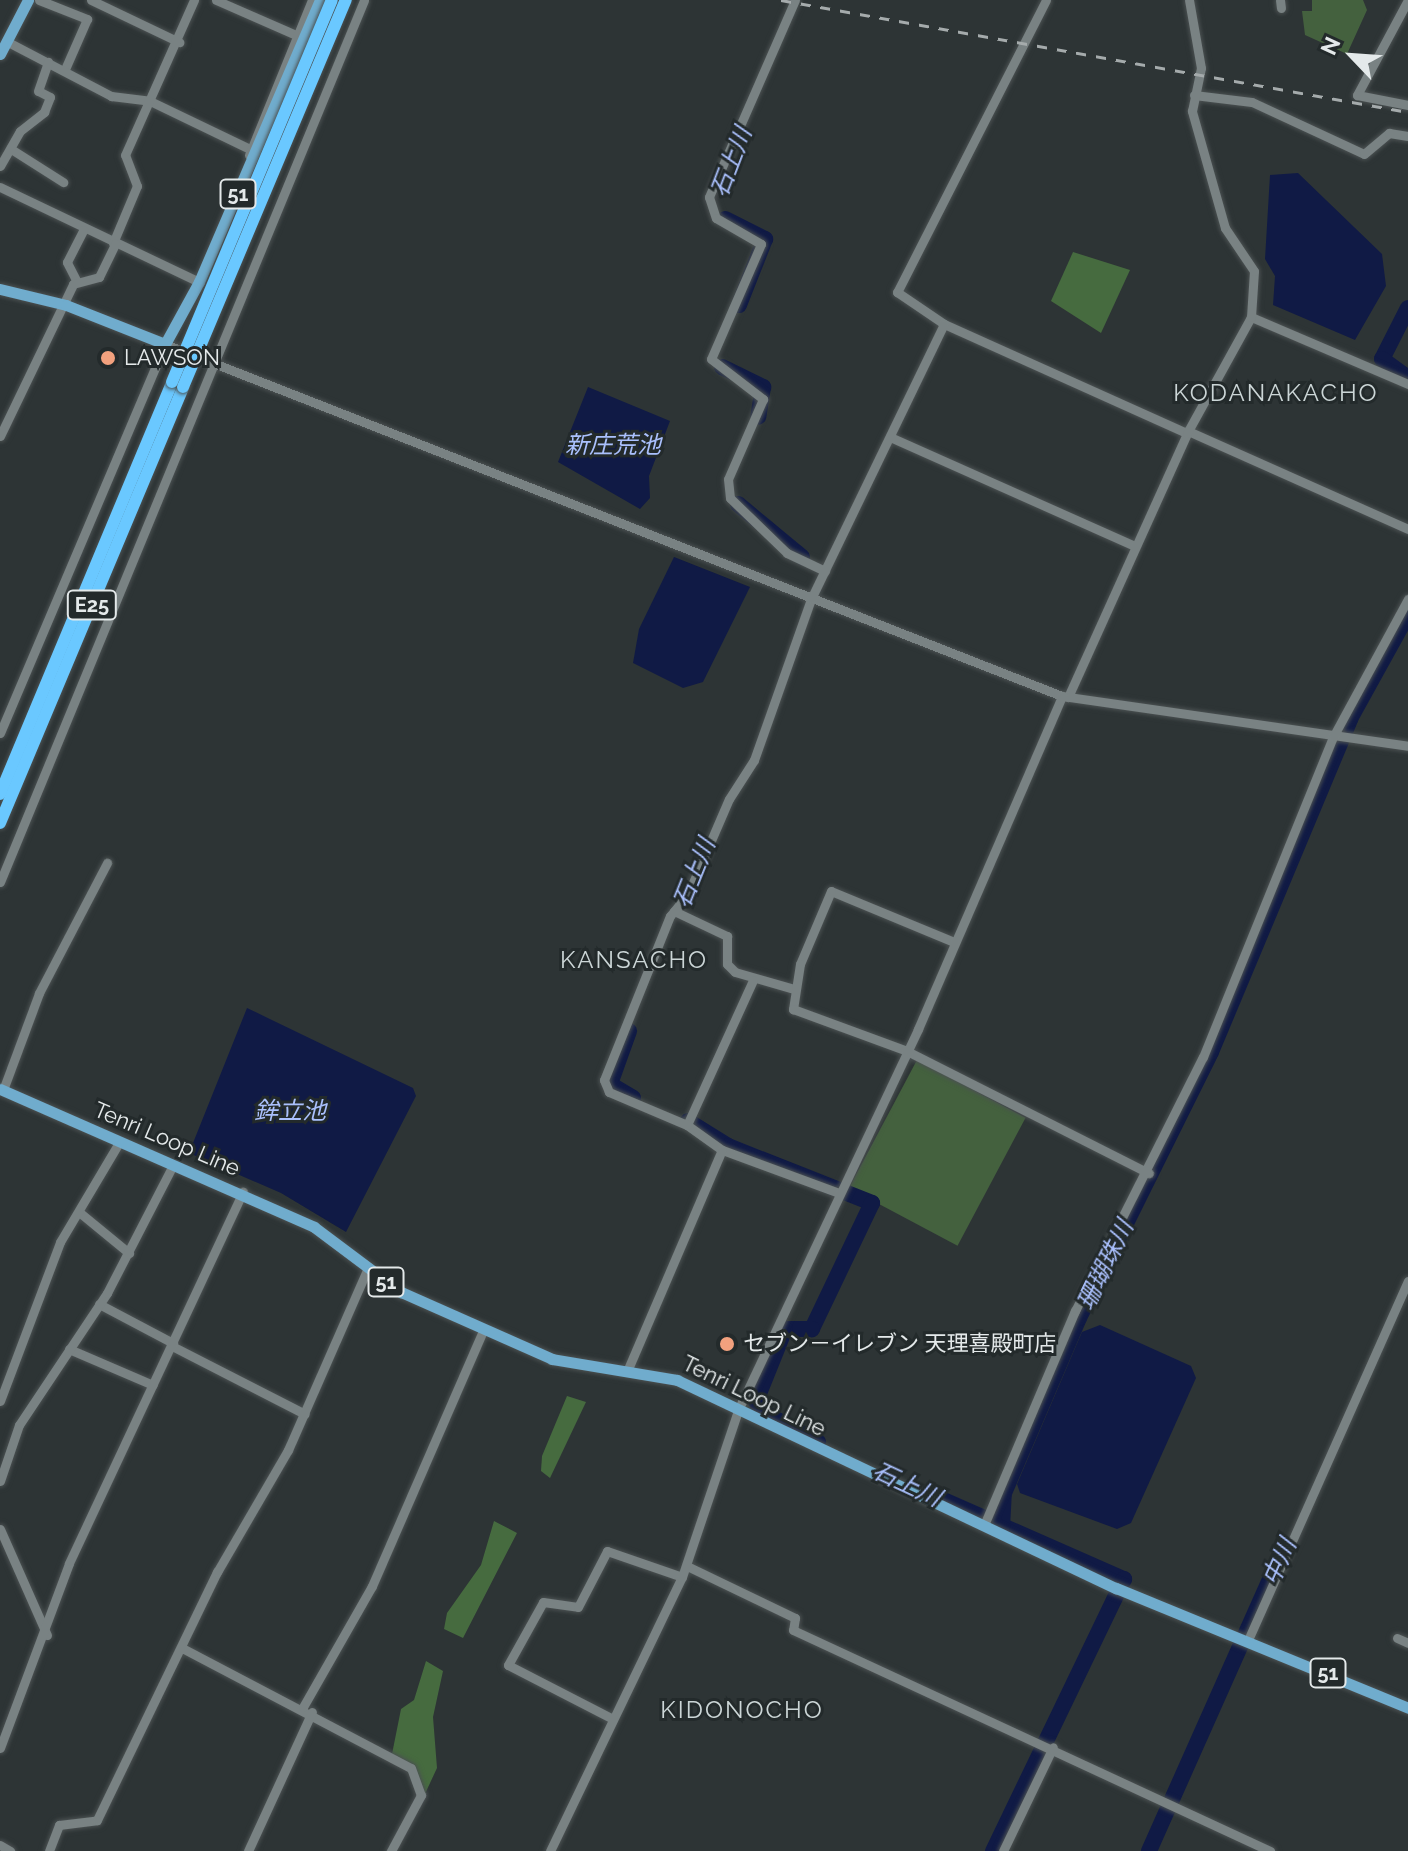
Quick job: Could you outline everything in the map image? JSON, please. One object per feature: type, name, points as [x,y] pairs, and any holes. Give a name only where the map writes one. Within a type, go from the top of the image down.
[{"type":"highway","name":"E25","points":[[0,823],[332,0]]},
{"type":"highway","name":"E25","points":[[0,794],[346,0]]},
{"type":"main road","points":[[0,54],[28,0]]},
{"type":"main road","name":"51","points":[[165,344],[199,282],[244,181],[253,151],[300,37],[320,0]]},
{"type":"main road","points":[[0,289],[66,305],[165,344]]},
{"type":"main road","name":"Tenri Loop Line","points":[[1,1089],[173,1165],[243,1192],[314,1227],[367,1270],[484,1329],[552,1359],[665,1376],[739,1408],[1121,1590],[1408,1708]]},
{"type":"street","points":[[39,0],[87,19],[65,69]]},
{"type":"street","points":[[91,0],[179,42]]},
{"type":"street","points":[[76,280],[99,277],[114,244],[137,186],[125,155],[179,42],[194,0]]},
{"type":"street","points":[[216,0],[300,37],[312,0]]},
{"type":"street","points":[[0,882],[216,365],[232,308],[364,0]]},
{"type":"street","points":[[795,0],[709,197],[716,218],[761,244],[711,359],[763,399],[728,479],[730,498],[787,553],[825,571]]},
{"type":"street","points":[[1046,0],[945,207],[896,285],[903,298],[944,324],[1408,529]]},
{"type":"street","points":[[550,1851],[687,1566],[739,1408],[907,1051],[1065,697],[1188,432],[1251,317],[1254,271],[1225,228],[1204,164],[1194,95],[1201,68],[1189,0]]},
{"type":"street","points":[[1408,0],[1357,95],[1408,105]]},
{"type":"street","points":[[6,41],[65,69],[111,96],[150,101],[253,151]]},
{"type":"street","points":[[0,166],[44,112],[50,97],[38,91],[48,62]]},
{"type":"street","points":[[1194,95],[1252,102],[1364,154],[1389,133],[1408,136]]},
{"type":"street","points":[[11,149],[63,182]]},
{"type":"street","points":[[0,187],[83,230],[199,282]]},
{"type":"street","points":[[0,436],[66,305],[76,280],[67,262],[83,230]]},
{"type":"street","points":[[1251,317],[1408,384]]},
{"type":"street","points":[[839,1193],[722,1150],[688,1122],[609,1092],[604,1080],[674,911],[683,903],[754,760],[811,599],[944,324]]},
{"type":"street","points":[[0,733],[165,344],[1065,697],[1408,746]]},
{"type":"street","points":[[890,437],[1135,546]]},
{"type":"street","points":[[984,1525],[1075,1311],[1149,1173],[1280,877],[1333,737],[1408,599]]},
{"type":"street","points":[[1,1089],[39,993],[107,863]]},
{"type":"street","points":[[954,942],[831,891],[794,989],[798,1012],[907,1051],[1149,1173]]},
{"type":"street","points":[[674,911],[727,936],[727,964],[753,980],[794,989]]},
{"type":"street","points":[[688,1122],[753,980]]},
{"type":"street","points":[[0,1401],[60,1242],[120,1141]]},
{"type":"street","points":[[628,1369],[722,1150]]},
{"type":"street","points":[[0,1481],[19,1425],[99,1304],[129,1253],[173,1165]]},
{"type":"street","points":[[0,1748],[47,1635],[69,1563],[243,1192]]},
{"type":"street","points":[[79,1212],[129,1253]]},
{"type":"street","points":[[49,1851],[59,1825],[97,1820],[184,1649],[217,1572],[305,1414],[367,1270]]},
{"type":"street","points":[[1243,1638],[1408,1281]]},
{"type":"street","points":[[99,1304],[305,1414]]},
{"type":"street","points":[[248,1851],[307,1710],[372,1586],[484,1329]]},
{"type":"street","points":[[69,1349],[153,1385]]},
{"type":"street","points":[[0,1529],[47,1635]]},
{"type":"street","points":[[613,1719],[508,1665],[543,1602],[578,1607],[607,1551],[682,1577]]},
{"type":"street","points":[[687,1566],[795,1618],[793,1630],[1052,1746],[1270,1851]]},
{"type":"street","points":[[1397,1638],[1408,1643]]},
{"type":"street","points":[[184,1649],[392,1754],[418,1777],[421,1795],[391,1851]]},
{"type":"street","points":[[1003,1851],[1052,1746]]},
{"type":"street","points":[[0,1845],[10,1851]]},
{"type":"green space","points":[[1312,0],[1363,0],[1367,10],[1347,54],[1305,35],[1302,11],[1312,11]]},
{"type":"green space","points":[[1073,252],[1130,270],[1101,333],[1051,301]]},
{"type":"green space","points":[[917,1060],[1026,1118],[958,1246],[849,1188]]},
{"type":"green space","points":[[567,1396],[586,1402],[550,1478],[541,1471],[542,1456]]},
{"type":"green space","points":[[494,1521],[517,1533],[463,1638],[444,1629],[447,1613],[481,1565]]},
{"type":"green space","points":[[426,1661],[443,1671],[433,1717],[437,1768],[424,1796],[413,1766],[392,1754],[401,1709],[414,1700]]},
{"type":"water","points":[[1298,173],[1382,254],[1386,286],[1355,340],[1273,305],[1275,276],[1265,259],[1270,175]]},
{"type":"water","name":"新庄荒池","points":[[588,387],[670,421],[649,476],[650,498],[640,509],[558,462]]},
{"type":"water","points":[[674,557],[750,587],[703,682],[683,688],[633,663],[639,629]]},
{"type":"water","name":"鉾立池","points":[[247,1008],[413,1088],[416,1096],[346,1232],[281,1193],[189,1153]]},
{"type":"water","points":[[1100,1325],[1191,1366],[1196,1378],[1131,1523],[1117,1529],[1020,1493],[1017,1484],[1082,1332]]},
{"type":"waterway","name":"石上川","points":[[725,219],[765,239],[739,305]]},
{"type":"waterway","name":"珊瑚珠川","points":[[1408,308],[1382,359],[1408,378]]},
{"type":"waterway","name":"石上川","points":[[722,367],[763,387],[758,417]]},
{"type":"waterway","name":"石上川","points":[[738,504],[802,557]]},
{"type":"waterway","name":"珊瑚珠川","points":[[1002,1528],[1004,1493],[1079,1318],[1211,1052],[1350,719],[1408,614]]},
{"type":"waterway","name":"石上川","points":[[629,1031],[610,1084],[633,1098]]},
{"type":"waterway","name":"石上川","points":[[688,1121],[728,1146],[872,1203],[812,1329],[785,1329],[756,1401],[761,1411],[818,1442]]},
{"type":"waterway","name":"珊瑚珠川","points":[[930,1494],[1124,1579],[993,1851]]},
{"type":"waterway","name":"中川","points":[[1149,1851],[1284,1548]]},
{"type":"railway","points":[[781,0],[1408,112]]},
{"type":"place","name":"LAWSON","points":[[108,358]]},
{"type":"place","name":"セブン－イレブン 天理喜殿町店","points":[[727,1344]]},
{"type":"district","name":"KODANAKACHO","points":[[1276,393]]},
{"type":"district","name":"KANSACHO","points":[[634,960]]},
{"type":"district","name":"KIDONOCHO","points":[[742,1710]]}]
